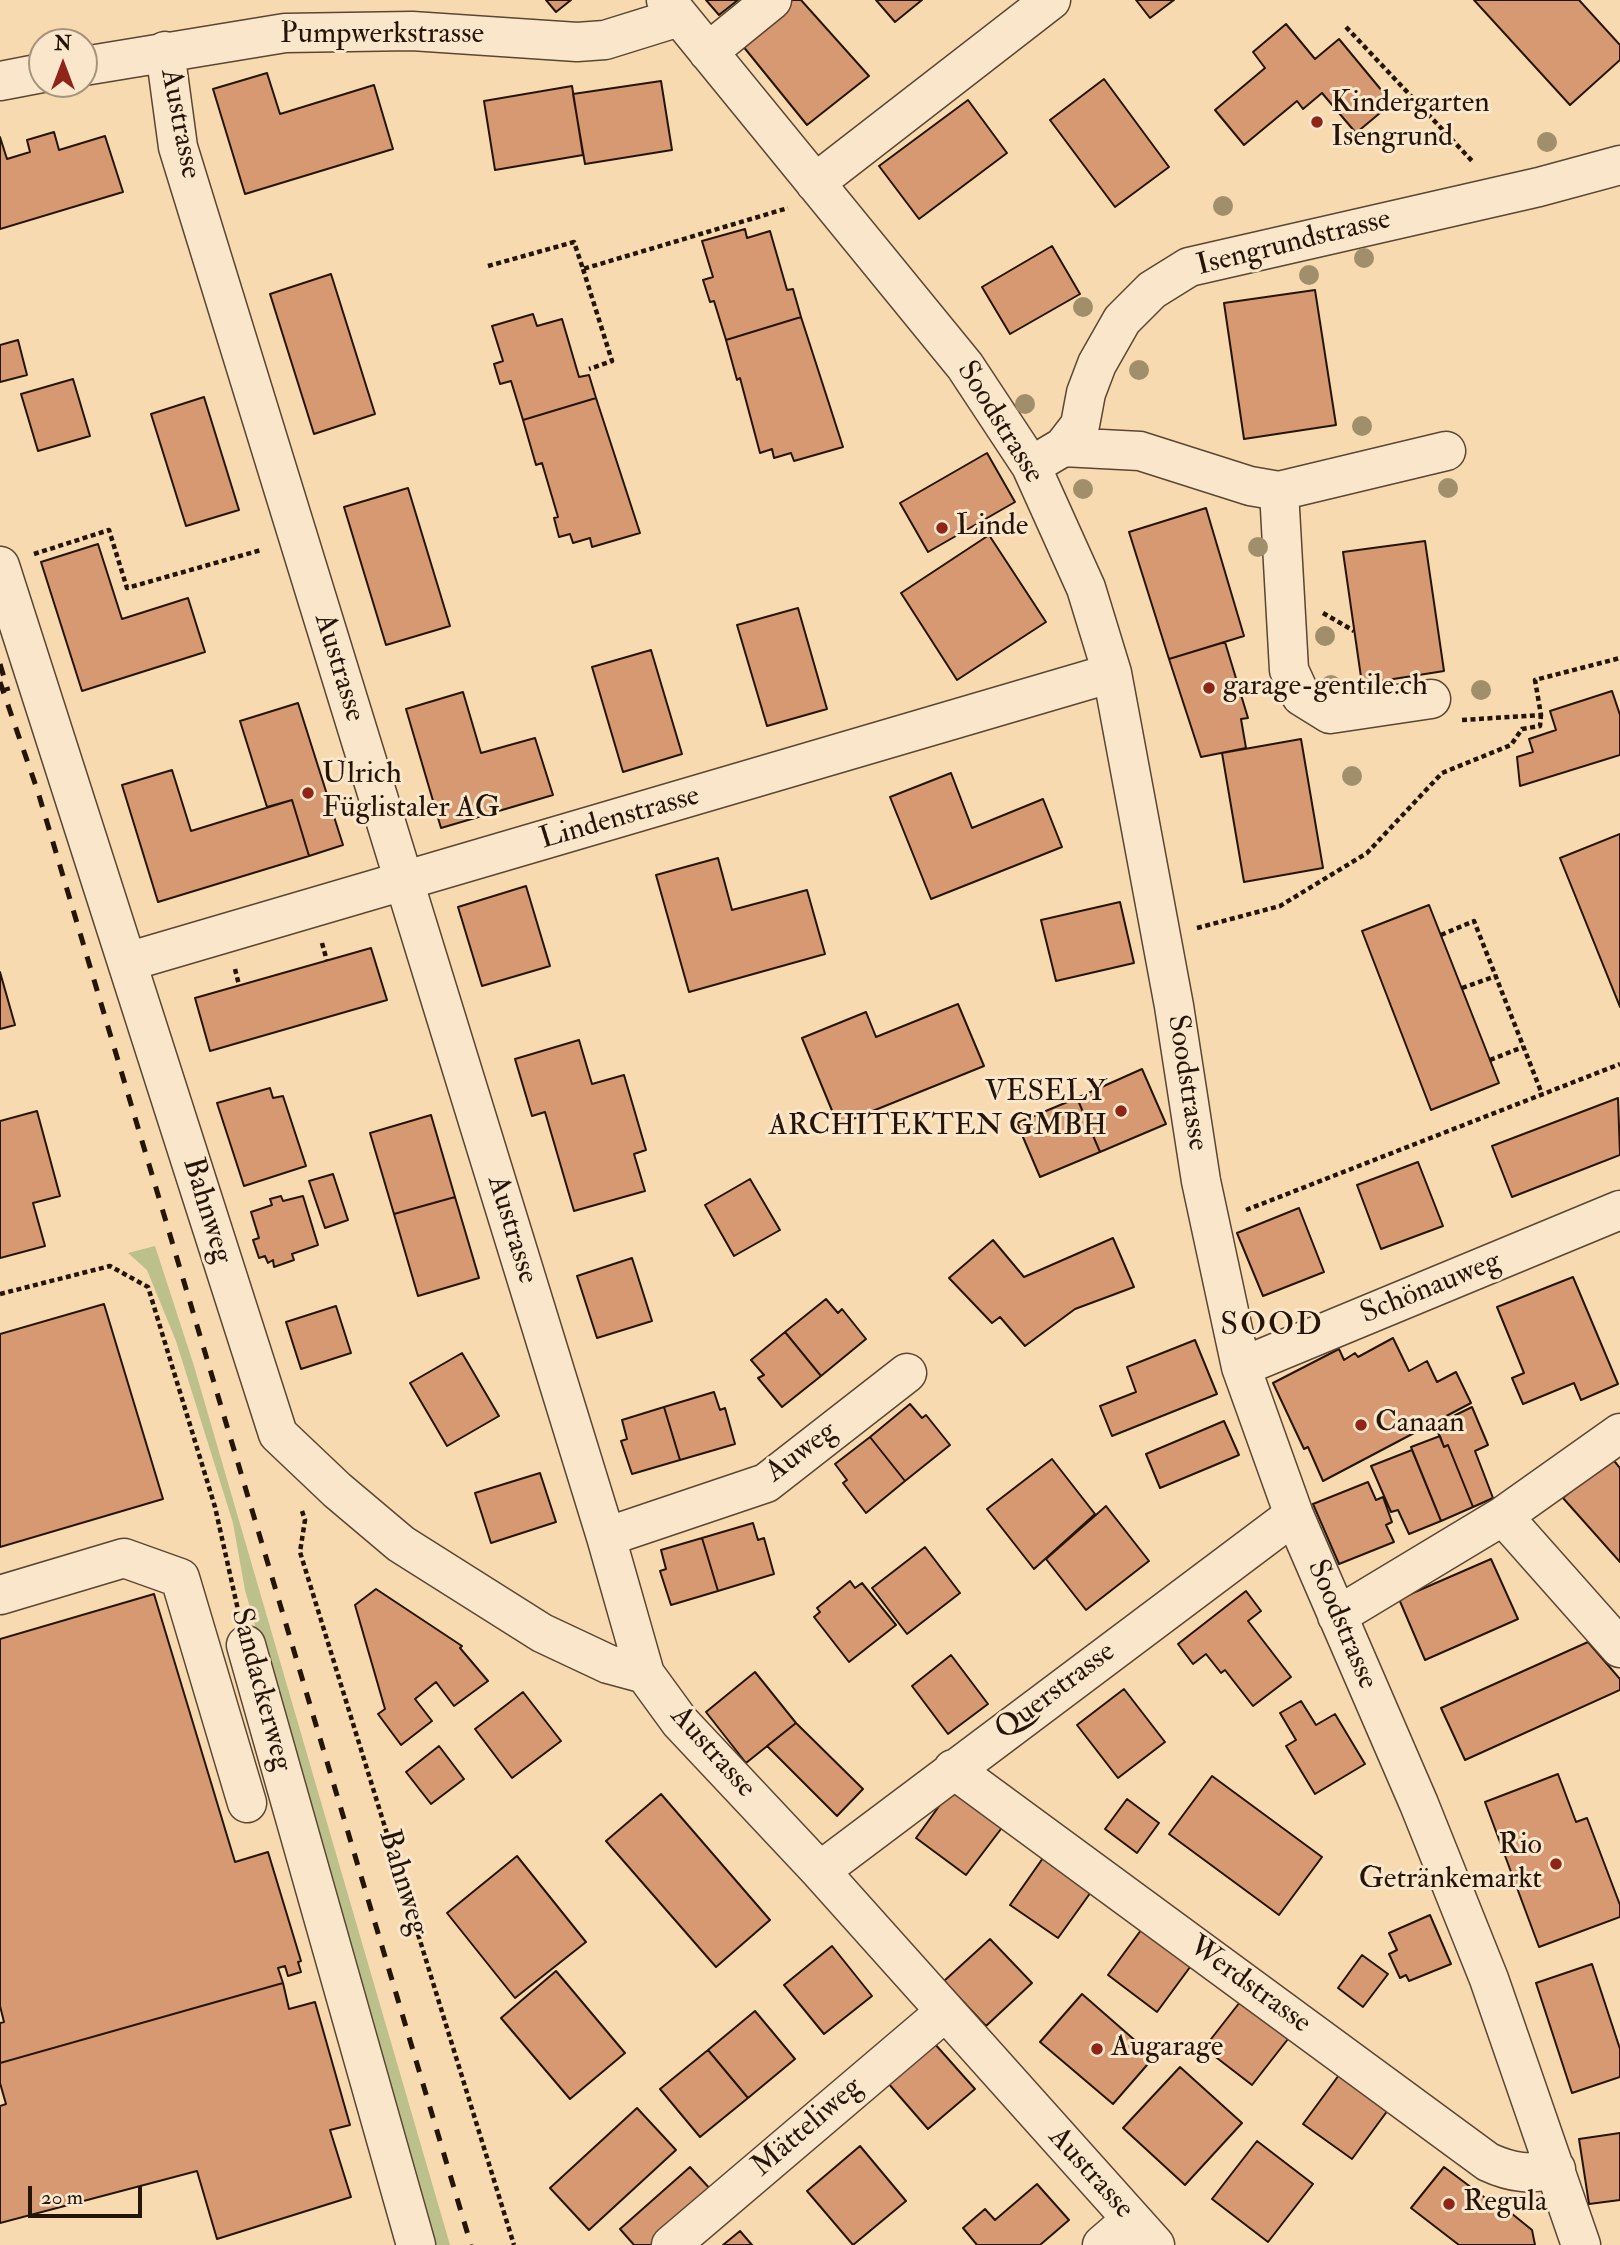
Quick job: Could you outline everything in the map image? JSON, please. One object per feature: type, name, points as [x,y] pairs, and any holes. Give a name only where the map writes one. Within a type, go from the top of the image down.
[{"type":"street","points":[[708,52],[772,0]]},
{"type":"street","points":[[808,194],[1051,0]]},
{"type":"street","name":"Soodstrasse","points":[[673,9],[708,52],[808,194],[1047,457],[1112,673],[1174,1006],[1203,1193],[1241,1367],[1294,1515],[1419,1804],[1484,1966],[1581,2245]]},
{"type":"street","name":"Pumpwerkstrasse","points":[[98,63],[285,33],[412,31],[577,42],[605,40],[673,9]]},
{"type":"street","name":"Austrasse","points":[[165,51],[178,147],[606,1537],[645,1674],[680,1722],[820,1871],[1143,2233]]},
{"type":"street","points":[[0,81],[28,76]]},
{"type":"street","name":"Isengrundstrasse","points":[[1047,457],[1080,425],[1086,393],[1097,364],[1122,320],[1152,290],[1189,267],[1539,187],[1620,165]]},
{"type":"street","points":[[1047,457],[1140,451],[1250,486],[1279,491],[1446,451]]},
{"type":"street","points":[[1279,491],[1289,670],[1301,696],[1330,714],[1431,699]]},
{"type":"street","name":"Bahnweg","points":[[12,561],[127,962],[278,1434],[337,1490],[401,1544],[542,1633],[608,1664],[645,1674]]},
{"type":"street","name":"Lindenstrasse","points":[[127,962],[405,883],[1112,673]]},
{"type":"street","name":"Schönauweg","points":[[1241,1367],[1620,1210]]},
{"type":"street","name":"Auweg","points":[[606,1537],[766,1483],[907,1373]]},
{"type":"street","points":[[1337,1616],[1503,1516],[1620,1433]]},
{"type":"street","name":"Querstrasse","points":[[820,1871],[1294,1515]]},
{"type":"street","points":[[1503,1516],[1620,1648]]},
{"type":"street","points":[[0,1595],[124,1558],[180,1578],[247,1803]]},
{"type":"street","name":"Sandackerweg","points":[[246,1645],[415,2245]]},
{"type":"street","name":"Werdstrasse","points":[[953,1769],[1488,2162],[1511,2172],[1535,2174],[1556,2169]]},
{"type":"street","name":"Mätteliweg","points":[[671,2245],[945,2012]]},
{"type":"street","points":[[1102,2245],[1143,2233]]},
{"type":"path","points":[[1346,27],[1479,167]]},
{"type":"path","points":[[583,269],[808,194]]},
{"type":"path","points":[[488,266],[574,242],[612,361],[589,369]]},
{"type":"path","points":[[12,561],[109,530],[127,587],[267,548]]},
{"type":"path","points":[[1192,929],[1280,906],[1367,853],[1442,773],[1511,745],[1522,729],[1540,726],[1541,715],[1535,680],[1620,658]]},
{"type":"path","points":[[1431,699],[1435,721],[1541,715]]},
{"type":"path","points":[[1441,935],[1474,921],[1542,1094]]},
{"type":"path","points":[[1462,988],[1496,976]]},
{"type":"path","points":[[1490,1060],[1524,1047]]},
{"type":"path","points":[[1240,1212],[1620,1064]]},
{"type":"path","name":"Sandackerweg","points":[[0,1294],[110,1266],[148,1287],[215,1507],[246,1645]]},
{"type":"path","name":"Bahnweg","points":[[305,1520],[300,1552],[514,2245]]},
{"type":"green space","points":[[155,1246],[194,1366],[450,2245],[431,2245],[245,1590],[233,1523],[176,1341],[147,1270],[128,1253]]},
{"type":"building","points":[[546,0],[571,0],[556,12]]},
{"type":"building","points":[[706,0],[738,0],[719,15]]},
{"type":"building","points":[[788,0],[801,0],[869,76],[807,125],[738,40]]},
{"type":"building","points":[[876,0],[922,0],[895,22]]},
{"type":"building","points":[[1136,0],[1174,0],[1150,18]]},
{"type":"building","points":[[1474,0],[1579,0],[1620,45],[1620,60],[1570,105]]},
{"type":"building","points":[[1286,24],[1315,59],[1339,39],[1392,103],[1356,133],[1322,93],[1303,109],[1297,101],[1244,145],[1215,110],[1265,68],[1253,52]]},
{"type":"building","points":[[267,73],[280,114],[374,85],[393,149],[245,194],[213,89]]},
{"type":"building","points":[[1104,79],[1169,167],[1115,207],[1050,120]]},
{"type":"building","points":[[661,81],[672,150],[585,164],[573,94]]},
{"type":"building","points":[[572,86],[583,155],[495,170],[484,101]]},
{"type":"building","points":[[968,100],[1007,153],[919,219],[879,166]]},
{"type":"building","points":[[54,132],[59,150],[105,136],[123,192],[0,229],[0,137],[7,159],[30,152],[27,140]]},
{"type":"building","points":[[745,229],[747,238],[770,231],[787,290],[793,289],[801,317],[726,340],[714,301],[710,302],[703,280],[713,277],[702,241]]},
{"type":"building","points":[[1052,246],[1080,294],[1010,334],[982,287]]},
{"type":"building","points":[[331,274],[375,414],[314,434],[270,294]]},
{"type":"building","points":[[1315,290],[1336,425],[1244,439],[1224,303]]},
{"type":"building","points":[[533,314],[537,326],[562,319],[579,377],[589,375],[596,398],[523,420],[511,381],[500,384],[494,364],[503,361],[492,326]]},
{"type":"building","points":[[801,317],[843,447],[794,461],[791,453],[774,458],[772,449],[760,453],[740,378],[737,380],[726,340]]},
{"type":"building","points":[[18,340],[27,375],[0,382],[0,345]]},
{"type":"building","points":[[73,379],[90,436],[38,451],[21,394]]},
{"type":"building","points":[[204,397],[239,510],[186,526],[151,414]]},
{"type":"building","points":[[596,398],[640,533],[592,547],[590,538],[573,543],[570,534],[559,537],[554,518],[558,517],[542,463],[536,465],[523,420]]},
{"type":"building","name":"Linde","points":[[987,453],[1015,502],[928,552],[900,503]]},
{"type":"building","points":[[408,488],[450,626],[386,645],[344,507]]},
{"type":"building","points":[[1206,508],[1244,636],[1169,659],[1129,532]]},
{"type":"building","points":[[989,535],[1046,622],[957,680],[901,593]]},
{"type":"building","points":[[1425,541],[1444,671],[1362,684],[1343,552]]},
{"type":"building","points":[[98,544],[122,619],[188,598],[205,652],[82,691],[41,562]]},
{"type":"building","points":[[798,608],[827,709],[767,726],[737,625]]},
{"type":"building","name":"garage-gentile.ch","points":[[1225,642],[1248,718],[1241,719],[1246,748],[1201,757],[1169,659]]},
{"type":"building","points":[[651,650],[682,754],[623,772],[592,667]]},
{"type":"building","points":[[1612,691],[1620,715],[1620,755],[1520,786],[1517,757],[1533,752],[1529,739],[1556,730],[1550,711]]},
{"type":"building","points":[[463,692],[481,753],[535,738],[553,795],[441,828],[406,709]]},
{"type":"building","points":[[298,703],[343,845],[309,856],[292,800],[267,807],[240,721]]},
{"type":"building","points":[[1301,739],[1323,868],[1244,882],[1222,753]]},
{"type":"building","points":[[172,770],[191,831],[292,800],[309,856],[158,902],[122,785]]},
{"type":"building","points":[[951,773],[972,828],[1043,799],[1062,847],[931,899],[890,797]]},
{"type":"building","points":[[1620,834],[1620,1007],[1560,858]]},
{"type":"building","points":[[718,858],[732,910],[807,890],[825,954],[689,992],[656,875]]},
{"type":"building","points":[[526,886],[550,966],[482,986],[458,907]]},
{"type":"building","points":[[1120,902],[1134,963],[1056,981],[1041,920]]},
{"type":"building","points":[[1429,905],[1499,1083],[1431,1110],[1362,931]]},
{"type":"building","points":[[371,948],[387,1000],[210,1051],[195,998]]},
{"type":"building","points":[[0,972],[15,1025],[0,1029]]},
{"type":"building","points":[[958,1004],[984,1066],[838,1125],[802,1038],[866,1012],[876,1037]]},
{"type":"building","points":[[579,1040],[592,1084],[624,1075],[646,1150],[634,1154],[645,1191],[574,1211],[545,1112],[532,1116],[515,1059]]},
{"type":"building","name":"VESELY ARCHITEKTEN GMBH","points":[[1142,1069],[1166,1124],[1100,1152],[1077,1098]]},
{"type":"building","points":[[270,1088],[273,1098],[283,1096],[306,1166],[244,1186],[217,1103]]},
{"type":"building","points":[[1077,1098],[1100,1152],[1040,1177],[1017,1123]]},
{"type":"building","points":[[1618,1098],[1620,1155],[1512,1197],[1492,1146]]},
{"type":"building","points":[[37,1111],[60,1196],[33,1203],[45,1246],[0,1258],[0,1121]]},
{"type":"building","points":[[431,1115],[455,1197],[394,1214],[370,1133]]},
{"type":"building","points":[[1418,1162],[1443,1226],[1381,1249],[1357,1185]]},
{"type":"building","points":[[333,1174],[348,1220],[325,1228],[309,1181]]},
{"type":"building","points":[[750,1179],[780,1230],[734,1256],[705,1205]]},
{"type":"building","points":[[281,1196],[283,1201],[303,1196],[318,1245],[292,1254],[294,1260],[274,1267],[273,1260],[268,1263],[265,1256],[259,1258],[253,1240],[259,1238],[251,1212],[272,1205],[270,1199]]},
{"type":"building","points":[[455,1197],[479,1278],[418,1296],[394,1214]]},
{"type":"building","points":[[1299,1208],[1324,1272],[1263,1296],[1237,1233]]},
{"type":"building","points":[[1113,1238],[1134,1287],[1075,1309],[1025,1346],[1000,1317],[992,1323],[949,1278],[993,1240],[1024,1277]]},
{"type":"building","points":[[632,1258],[652,1321],[597,1338],[577,1276]]},
{"type":"building","points":[[1573,1277],[1618,1384],[1581,1400],[1574,1383],[1523,1404],[1512,1378],[1524,1373],[1497,1307]]},
{"type":"building","points":[[826,1299],[838,1313],[842,1309],[866,1339],[821,1376],[785,1332]]},
{"type":"building","points":[[104,1304],[163,1499],[0,1547],[0,1334]]},
{"type":"building","points":[[336,1306],[351,1353],[301,1369],[286,1322]]},
{"type":"building","points":[[785,1332],[821,1376],[782,1407],[758,1378],[764,1375],[751,1360]]},
{"type":"building","name":"Canaan","points":[[1393,1338],[1409,1371],[1427,1361],[1437,1382],[1456,1372],[1471,1403],[1323,1481],[1308,1447],[1304,1449],[1273,1383],[1339,1349],[1344,1360],[1355,1353],[1358,1357]]},
{"type":"building","points":[[1195,1340],[1217,1394],[1112,1436],[1100,1406],[1136,1392],[1127,1367]]},
{"type":"building","points":[[462,1353],[499,1416],[447,1446],[410,1383]]},
{"type":"building","points":[[714,1392],[720,1410],[725,1408],[735,1444],[680,1460],[664,1407]]},
{"type":"building","points":[[910,1404],[922,1418],[926,1415],[950,1445],[905,1481],[870,1437]]},
{"type":"building","points":[[664,1407],[680,1460],[632,1474],[621,1441],[627,1439],[622,1420]]},
{"type":"building","points":[[1472,1407],[1488,1445],[1475,1451],[1493,1498],[1473,1507],[1448,1445],[1444,1447],[1435,1425]]},
{"type":"building","points":[[1224,1421],[1239,1455],[1160,1488],[1146,1454]]},
{"type":"building","points":[[1440,1436],[1444,1447],[1448,1445],[1473,1507],[1441,1521],[1411,1447]]},
{"type":"building","points":[[870,1437],[905,1481],[866,1513],[843,1483],[847,1480],[835,1464]]},
{"type":"building","points":[[1412,1450],[1441,1521],[1409,1534],[1398,1510],[1391,1512],[1371,1466]]},
{"type":"building","points":[[1611,1457],[1620,1468],[1620,1562],[1563,1498]]},
{"type":"building","points":[[1052,1459],[1095,1514],[1034,1569],[987,1509]]},
{"type":"building","points":[[540,1473],[556,1522],[491,1543],[475,1493]]},
{"type":"building","points":[[1368,1482],[1376,1500],[1383,1497],[1392,1522],[1386,1525],[1394,1542],[1339,1564],[1313,1504]]},
{"type":"building","points":[[1106,1506],[1149,1561],[1086,1610],[1046,1559]]},
{"type":"building","points":[[753,1523],[758,1540],[764,1538],[774,1574],[718,1591],[702,1538]]},
{"type":"building","points":[[702,1538],[718,1591],[671,1605],[660,1571],[666,1569],[661,1550]]},
{"type":"building","points":[[925,1547],[960,1593],[907,1634],[872,1588]]},
{"type":"building","points":[[1491,1559],[1518,1619],[1425,1660],[1399,1599]]},
{"type":"building","points":[[850,1581],[855,1588],[862,1583],[896,1625],[849,1662],[814,1617],[820,1612],[817,1608]]},
{"type":"building","points":[[376,1589],[462,1646],[460,1648],[488,1681],[454,1706],[436,1682],[415,1699],[432,1721],[401,1745],[378,1714],[385,1709],[355,1605]]},
{"type":"building","points":[[1246,1591],[1261,1611],[1248,1621],[1291,1677],[1253,1706],[1225,1670],[1221,1673],[1206,1654],[1193,1664],[1178,1644]]},
{"type":"building","points":[[154,1594],[235,1862],[268,1852],[301,1961],[298,1962],[301,1972],[288,1976],[285,1966],[278,1968],[283,1983],[0,2063],[0,2023],[4,2022],[0,2006],[0,1639]]},
{"type":"building","points":[[1588,1642],[1620,1679],[1620,1690],[1465,1760],[1441,1708]]},
{"type":"building","points":[[951,1655],[988,1704],[948,1734],[912,1686]]},
{"type":"building","points":[[755,1672],[796,1723],[746,1763],[706,1712]]},
{"type":"building","points":[[1124,1689],[1165,1742],[1118,1778],[1077,1725]]},
{"type":"building","points":[[523,1692],[561,1741],[512,1778],[475,1729]]},
{"type":"building","points":[[1301,1701],[1316,1725],[1335,1714],[1365,1764],[1315,1794],[1286,1746],[1296,1740],[1280,1713]]},
{"type":"building","points":[[796,1723],[863,1789],[837,1816],[767,1746]]},
{"type":"building","points":[[439,1746],[464,1779],[431,1804],[406,1772]]},
{"type":"building","name":"Rio Getränkemarkt","points":[[1558,1774],[1576,1822],[1587,1818],[1620,1905],[1620,1917],[1539,1947],[1485,1802]]},
{"type":"building","points":[[1212,1776],[1322,1857],[1279,1915],[1169,1834]]},
{"type":"building","points":[[953,1787],[1004,1825],[966,1875],[916,1838]]},
{"type":"building","points":[[661,1794],[770,1920],[716,1967],[606,1841]]},
{"type":"building","points":[[1127,1799],[1159,1823],[1137,1853],[1105,1829]]},
{"type":"building","points":[[517,1856],[586,1942],[515,1998],[447,1913]]},
{"type":"building","points":[[1043,1858],[1091,1892],[1058,1938],[1010,1905]]},
{"type":"building","points":[[1430,1915],[1451,1964],[1409,1981],[1406,1975],[1400,1978],[1389,1954],[1397,1950],[1389,1933]]},
{"type":"building","points":[[1144,1926],[1193,1963],[1157,2012],[1108,1975]]},
{"type":"building","points":[[990,1939],[1032,1983],[986,2026],[944,1981]]},
{"type":"building","points":[[832,1946],[872,1996],[824,2034],[784,1985]]},
{"type":"building","points":[[1362,1955],[1388,1974],[1363,2007],[1338,1988]]},
{"type":"building","points":[[1592,1964],[1620,2049],[1620,2077],[1572,2093],[1536,1983]]},
{"type":"building","points":[[556,1971],[625,2053],[570,2099],[501,2018]]},
{"type":"building","points":[[283,1983],[289,2009],[315,2002],[350,2125],[330,2130],[351,2197],[217,2239],[197,2171],[0,2223],[0,2106],[6,2104],[0,2083],[0,2063]]},
{"type":"building","name":"Augarage","points":[[1082,1994],[1154,2057],[1113,2104],[1040,2042]]},
{"type":"building","points":[[1240,2002],[1288,2039],[1252,2085],[1204,2048]]},
{"type":"building","points":[[755,2011],[795,2059],[748,2098],[708,2050]]},
{"type":"building","points":[[934,2043],[975,2089],[928,2129],[888,2083]]},
{"type":"building","points":[[708,2050],[748,2098],[700,2137],[660,2089]]},
{"type":"building","points":[[1180,2067],[1242,2123],[1185,2185],[1123,2128]]},
{"type":"building","points":[[1339,2075],[1388,2110],[1352,2159],[1303,2124]]},
{"type":"building","points":[[637,2108],[676,2150],[589,2230],[550,2188]]},
{"type":"building","points":[[1620,2133],[1620,2200],[1589,2204],[1579,2139]]},
{"type":"building","points":[[1257,2141],[1313,2184],[1268,2242],[1212,2199]]},
{"type":"building","points":[[860,2146],[906,2201],[853,2245],[807,2191]]},
{"type":"building","points":[[690,2167],[712,2191],[651,2245],[634,2245],[620,2229]]},
{"type":"building","points":[[1444,2167],[1488,2200],[1490,2196],[1532,2230],[1535,2245],[1459,2245],[1411,2208]]},
{"type":"building","points":[[1037,2184],[1069,2220],[1040,2245],[977,2245],[963,2228],[985,2209],[995,2220]]},
{"type":"building","points":[[740,2231],[752,2245],[723,2245]]},
{"type":"railway","points":[[0,664],[8,691]]},
{"type":"railway","points":[[0,682],[38,792],[471,2245]]},
{"type":"place","name":"Kindergarten Isengrund","points":[[1317,122]]},
{"type":"place","name":"Linde","points":[[942,528]]},
{"type":"place","name":"garage-gentile.ch","points":[[1209,688]]},
{"type":"place","name":"Ulrich Füglistaler AG","points":[[308,793]]},
{"type":"place","name":"VESELY ARCHITEKTEN GMBH","points":[[1121,1111]]},
{"type":"place","name":"Canaan","points":[[1361,1425]]},
{"type":"place","name":"Rio Getränkemarkt","points":[[1556,1864]]},
{"type":"place","name":"Augarage","points":[[1097,2049]]},
{"type":"place","name":"Regula","points":[[1449,2204]]},
{"type":"district","name":"SOOD","points":[[1272,1327]]}]
